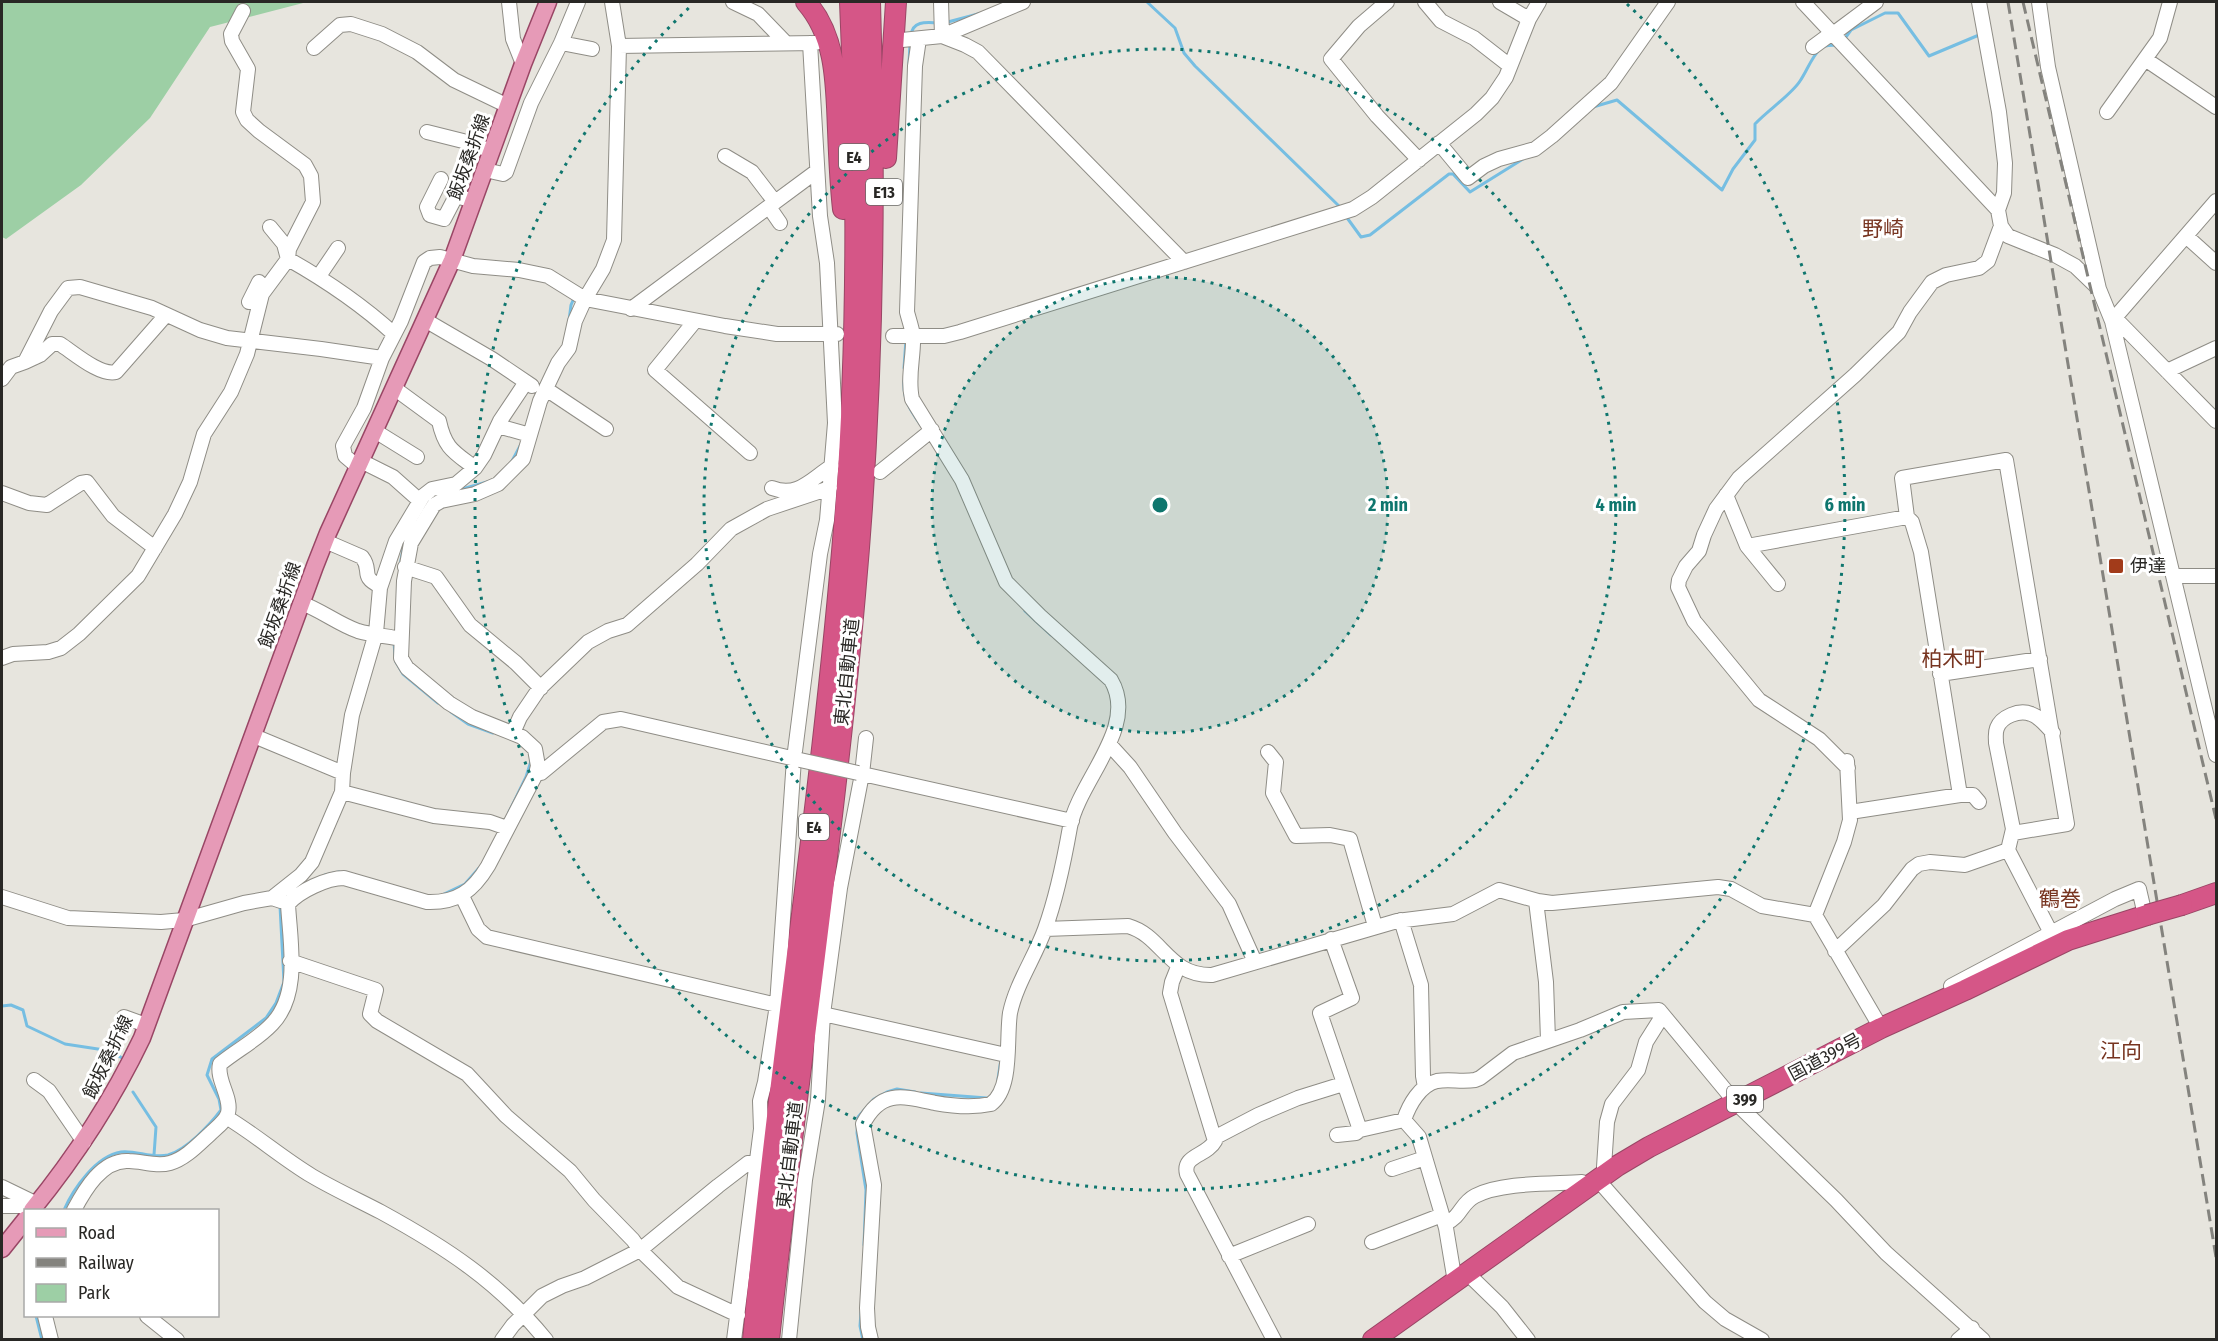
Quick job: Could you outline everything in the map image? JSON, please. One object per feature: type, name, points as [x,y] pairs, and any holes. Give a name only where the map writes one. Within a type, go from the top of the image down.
[{"type":"highway","name":"E13","points":[[806,2],[825,32],[831,50],[836,80],[840,175],[854,313]]},
{"type":"highway","name":"東北自動車道","points":[[753,1340],[830,683],[846,500],[853,384],[854,313],[853,53],[850,2]]},
{"type":"highway","name":"東北自動車道","points":[[769,1340],[855,594],[870,382],[874,172],[870,2]]},
{"type":"highway","name":"E13","points":[[870,382],[896,2]]},
{"type":"highway","name":"国道399号","points":[[1373,1340],[1598,1179],[1649,1148],[1881,1028],[2068,940],[2217,893]]},
{"type":"main road","name":"飯坂桑折線","points":[[33,1208],[84,1142],[120,1083],[146,1026],[325,541],[452,260],[523,64],[548,2]]},
{"type":"main road","points":[[2,1249],[24,1221]]},
{"type":"street","points":[[509,2],[513,39],[523,64]]},
{"type":"street","points":[[485,170],[503,174],[506,172],[531,103],[561,43],[578,2]]},
{"type":"street","points":[[75,1209],[87,1186],[105,1170],[126,1160],[162,1164],[178,1160],[196,1147],[228,1113],[228,1102],[220,1078],[220,1064],[265,1031],[285,1008],[290,986],[290,961],[281,901],[312,862],[342,792],[352,715],[391,637],[411,543],[432,489],[456,484],[475,468],[498,426],[539,389],[569,348],[579,295],[603,269],[614,240],[619,46],[612,2]]},
{"type":"street","points":[[733,2],[758,14],[786,43]]},
{"type":"street","points":[[941,2],[941,27]]},
{"type":"street","points":[[871,1340],[867,1308],[874,1185],[863,1124],[873,1110],[891,1097],[910,1097],[954,1105],[991,1104],[1002,1092],[1002,1054],[1012,1006],[1045,929],[1063,864],[1067,821],[1109,744],[1120,707],[1115,688],[1105,674],[1006,582],[962,480],[928,433],[912,399],[910,388],[904,336],[907,312],[915,66],[911,40],[941,27],[1023,2]]},
{"type":"street","points":[[1387,2],[1359,26],[1331,59],[1377,116],[1419,160]]},
{"type":"street","points":[[1425,2],[1440,21],[1474,38],[1510,66]]},
{"type":"street","points":[[1500,2],[1529,19]]},
{"type":"street","points":[[904,336],[944,336],[960,332],[1353,209],[1419,160],[1476,114],[1492,98],[1506,77],[1529,19],[1539,2]]},
{"type":"street","points":[[1440,143],[1468,178],[1484,166],[1499,159],[1535,149],[1611,83],[1668,2]]},
{"type":"street","points":[[1803,2],[1998,210]]},
{"type":"street","points":[[1814,47],[1836,38],[1876,2]]},
{"type":"street","points":[[1979,2],[1999,112],[2005,163],[2004,193],[1998,210],[2001,226],[2008,236],[2055,255],[2075,266],[2099,289]]},
{"type":"street","points":[[2108,112],[2160,38],[2170,2]]},
{"type":"street","points":[[2040,6],[2048,68],[2099,289],[2114,319],[2217,756]]},
{"type":"street","points":[[2,658],[13,654],[55,650],[68,643],[131,584],[175,514],[190,482],[204,434],[231,392],[251,341],[262,294],[288,260],[289,249],[313,202],[313,184],[305,165],[259,131],[247,120],[243,112],[248,69],[232,41],[231,34],[243,11]]},
{"type":"street","points":[[314,48],[340,25],[351,24],[382,34],[417,52],[454,80],[508,106]]},
{"type":"street","points":[[941,27],[988,62],[1184,262]]},
{"type":"street","points":[[561,43],[592,49]]},
{"type":"street","points":[[619,46],[813,43],[820,216],[834,334],[835,423],[830,488],[797,759],[777,1005],[765,1082],[734,1340]]},
{"type":"street","points":[[2145,59],[2217,107]]},
{"type":"street","points":[[427,132],[492,151]]},
{"type":"street","points":[[725,156],[752,172],[780,223]]},
{"type":"street","points":[[631,309],[817,171]]},
{"type":"street","points":[[441,179],[427,207],[430,215],[444,219],[456,196],[474,201]]},
{"type":"street","points":[[2114,319],[2217,201]]},
{"type":"street","points":[[1848,768],[1819,739],[1759,700],[1694,621],[1689,606],[1678,587],[1679,580],[1686,566],[1699,551],[1716,509],[1746,471],[1855,375],[1899,332],[1910,312],[1932,282],[1946,275],[1979,268],[1988,261],[2001,226]]},
{"type":"street","points":[[270,227],[284,244],[288,260],[319,276],[370,313],[394,334]]},
{"type":"street","points":[[2186,236],[2217,263]]},
{"type":"street","points":[[319,276],[338,248]]},
{"type":"street","points":[[539,389],[526,434],[523,459],[498,484],[475,494],[441,501],[428,500],[393,477],[345,456],[343,446],[364,408],[382,358],[424,262],[435,257],[473,266],[519,270],[548,276],[579,295],[631,309],[777,333],[834,334]]},
{"type":"street","points":[[249,302],[260,281],[278,264],[288,260]]},
{"type":"street","points":[[25,362],[51,311],[68,288],[80,286],[152,308],[201,330],[227,338],[382,358]]},
{"type":"street","points":[[2,379],[11,367],[40,355],[52,344],[60,344],[101,370],[116,372],[166,315]]},
{"type":"street","points":[[2114,319],[2217,421]]},
{"type":"street","points":[[425,320],[606,429]]},
{"type":"street","points":[[695,321],[655,370],[750,453]]},
{"type":"street","points":[[2167,371],[2217,348]]},
{"type":"street","points":[[394,388],[439,421],[444,440],[475,468]]},
{"type":"street","points":[[498,426],[526,434]]},
{"type":"street","points":[[375,430],[417,457]]},
{"type":"street","points":[[880,472],[928,433]]},
{"type":"street","points":[[1960,795],[1921,552],[1912,522],[1907,517],[1902,478],[2006,460],[2067,824],[2013,833]]},
{"type":"street","points":[[772,488],[783,492],[796,491],[832,466]]},
{"type":"street","points":[[2,493],[29,503],[47,505],[81,483],[87,482],[113,516],[155,548]]},
{"type":"street","points":[[513,733],[520,717],[541,688],[588,642],[608,631],[627,625],[654,604],[731,529],[766,509],[830,488]]},
{"type":"street","points":[[1726,495],[1747,546],[1778,584]]},
{"type":"street","points":[[2,897],[68,918],[161,922],[184,920],[244,903],[281,901],[334,878],[344,878],[427,902],[438,902],[462,896],[484,872],[503,826],[536,774],[538,766],[535,749],[531,743],[513,733],[472,717],[422,682],[404,664],[391,637],[380,586],[396,541],[428,500]]},
{"type":"street","points":[[1747,546],[1907,517]]},
{"type":"street","points":[[325,541],[362,557],[366,562],[369,581],[380,586]]},
{"type":"street","points":[[405,567],[436,577],[470,626],[516,663],[541,688]]},
{"type":"street","points":[[2175,576],[2217,576]]},
{"type":"street","points":[[301,603],[318,609],[360,631],[391,637]]},
{"type":"street","points":[[1940,674],[2040,659]]},
{"type":"street","points":[[2051,933],[2008,850],[2013,833],[1996,743],[1997,726],[2014,714],[2027,712],[2040,719],[2053,733]]},
{"type":"street","points":[[536,774],[541,773],[596,727],[613,719],[621,719],[1067,821]]},
{"type":"street","points":[[254,736],[343,773]]},
{"type":"street","points":[[789,1340],[823,1014],[840,888],[866,738]]},
{"type":"street","points":[[1109,744],[1130,767],[1175,833],[1229,904],[1256,962]]},
{"type":"street","points":[[1268,753],[1276,762],[1273,793],[1296,836],[1330,834],[1350,839],[1375,926]]},
{"type":"street","points":[[1815,915],[1844,842],[1850,813],[1847,754]]},
{"type":"street","points":[[342,792],[434,816],[503,826]]},
{"type":"street","points":[[1850,813],[1960,795],[1973,795],[1979,802]]},
{"type":"street","points":[[1835,951],[1884,905],[1912,869],[1919,864],[1930,862],[1965,865],[2008,850]]},
{"type":"street","points":[[1045,929],[1128,927],[1138,929],[1178,967],[1195,974],[1212,975],[1375,926],[1401,920],[1453,914],[1499,890],[1536,901],[1552,903],[1719,887],[1731,889],[1762,906],[1815,915]]},
{"type":"street","points":[[1911,1014],[1925,999],[1984,970],[2115,899],[2139,889],[2146,915]]},
{"type":"street","points":[[462,896],[478,929],[487,937],[777,1005]]},
{"type":"street","points":[[1536,901],[1546,982],[1548,1040]]},
{"type":"street","points":[[1815,915],[1881,1028]]},
{"type":"street","points":[[1401,920],[1421,985],[1425,1087]]},
{"type":"street","points":[[1331,939],[1352,998],[1320,1013],[1359,1130]]},
{"type":"street","points":[[290,961],[376,990],[370,1014],[377,1022],[467,1074],[506,1116],[570,1171],[594,1200],[633,1239],[640,1250],[678,1287],[738,1315]]},
{"type":"street","points":[[1178,967],[1170,993],[1214,1138],[1212,1146],[1189,1160],[1185,1168],[1196,1195],[1274,1340]]},
{"type":"street","points":[[1404,1120],[1408,1107],[1425,1087],[1435,1081],[1471,1081],[1480,1078],[1514,1053],[1548,1040],[1580,1030],[1623,1012],[1659,1010],[1736,1103],[1836,1200],[1886,1253],[1983,1340]]},
{"type":"street","points":[[823,1014],[1002,1054]]},
{"type":"street","points":[[1598,1179],[1604,1167],[1606,1122],[1612,1104],[1638,1070],[1646,1042],[1663,1015]]},
{"type":"street","points":[[124,1017],[146,1026]]},
{"type":"street","points":[[34,1080],[49,1091],[84,1142]]},
{"type":"street","points":[[1214,1138],[1258,1115],[1298,1098],[1343,1084]]},
{"type":"street","points":[[226,1117],[254,1134],[312,1176],[384,1213],[470,1265],[500,1289],[546,1340]]},
{"type":"street","points":[[1337,1135],[1356,1133],[1359,1130],[1404,1120]]},
{"type":"street","points":[[1404,1120],[1419,1137],[1461,1277],[1503,1308],[1528,1340]]},
{"type":"street","points":[[1392,1169],[1425,1158]]},
{"type":"street","points":[[502,1340],[542,1296],[592,1275],[640,1250],[748,1163],[756,1162]]},
{"type":"street","points":[[1372,1242],[1444,1219],[1456,1219],[1467,1201],[1488,1191],[1598,1179]]},
{"type":"street","points":[[1598,1179],[1706,1302],[1725,1319],[1762,1340]]},
{"type":"street","points":[[2,1186],[33,1208]]},
{"type":"street","points":[[2,1206],[33,1208]]},
{"type":"street","points":[[1229,1256],[1308,1224]]},
{"type":"street","points":[[45,1317],[51,1340]]},
{"type":"street","points":[[148,1317],[177,1340]]},
{"type":"street","points":[[1958,1340],[1972,1328]]},
{"type":"green space","points":[[2,2],[307,2],[210,27],[150,118],[81,185],[6,239],[2,237]]},
{"type":"waterway","points":[[1147,2],[1175,28],[1184,53],[1195,66],[1340,207]]},
{"type":"waterway","points":[[1843,41],[1851,30],[1885,13],[1898,13],[1929,56],[1979,35]]},
{"type":"waterway","points":[[944,23],[978,14]]},
{"type":"waterway","points":[[911,36],[917,25],[938,23]]},
{"type":"waterway","points":[[909,63],[910,43]]},
{"type":"waterway","points":[[1593,107],[1617,100],[1722,190],[1733,169],[1755,140],[1755,124],[1796,86],[1822,47],[1838,45]]},
{"type":"waterway","points":[[1345,215],[1361,237],[1370,235],[1449,174],[1453,174],[1470,192],[1523,159]]},
{"type":"waterway","points":[[569,321],[574,298]]},
{"type":"waterway","points":[[904,368],[906,339]]},
{"type":"waterway","points":[[904,381],[908,404],[920,424]]},
{"type":"waterway","points":[[512,461],[520,446]]},
{"type":"waterway","points":[[455,491],[487,482]]},
{"type":"waterway","points":[[418,519],[430,499]]},
{"type":"waterway","points":[[400,566],[403,549]]},
{"type":"waterway","points":[[1025,611],[1051,635]]},
{"type":"waterway","points":[[394,642],[395,656]]},
{"type":"waterway","points":[[396,662],[403,674],[438,703]]},
{"type":"waterway","points":[[451,712],[468,724],[493,733]]},
{"type":"waterway","points":[[509,812],[531,761]]},
{"type":"waterway","points":[[444,894],[465,884],[479,868]]},
{"type":"waterway","points":[[325,875],[339,872]]},
{"type":"waterway","points":[[65,1209],[79,1183],[103,1160],[121,1152],[168,1155],[182,1148],[197,1136],[221,1110],[219,1099],[207,1075],[212,1059],[266,1018],[276,1003],[284,982],[280,906]]},
{"type":"waterway","points":[[2,1006],[11,1005],[23,1010],[27,1026],[65,1044],[111,1051],[122,1058]]},
{"type":"waterway","points":[[998,1079],[1001,1059]]},
{"type":"waterway","points":[[864,1245],[866,1190],[857,1133],[858,1117],[874,1099],[887,1092],[897,1089],[915,1092]]},
{"type":"waterway","points":[[133,1092],[156,1127],[154,1155]]},
{"type":"waterway","points":[[921,1093],[987,1098]]},
{"type":"waterway","points":[[861,1312],[860,1326],[863,1340]]},
{"type":"waterway","points":[[36,1317],[42,1340]]},
{"type":"tunnel","points":[[820,42],[902,40]]},
{"type":"tunnel","points":[[768,1103],[808,1109]]},
{"type":"railway","points":[[2008,2],[2216,1257]]},
{"type":"railway","points":[[2023,2],[2216,819]]},
{"type":"place","name":"伊達","points":[[2116,566]]},
{"type":"district","name":"野崎","points":[[1883,229]]},
{"type":"district","name":"柏木町","points":[[1953,659]]},
{"type":"district","name":"鶴巻","points":[[2060,899]]},
{"type":"district","name":"江向","points":[[2121,1051]]}]
